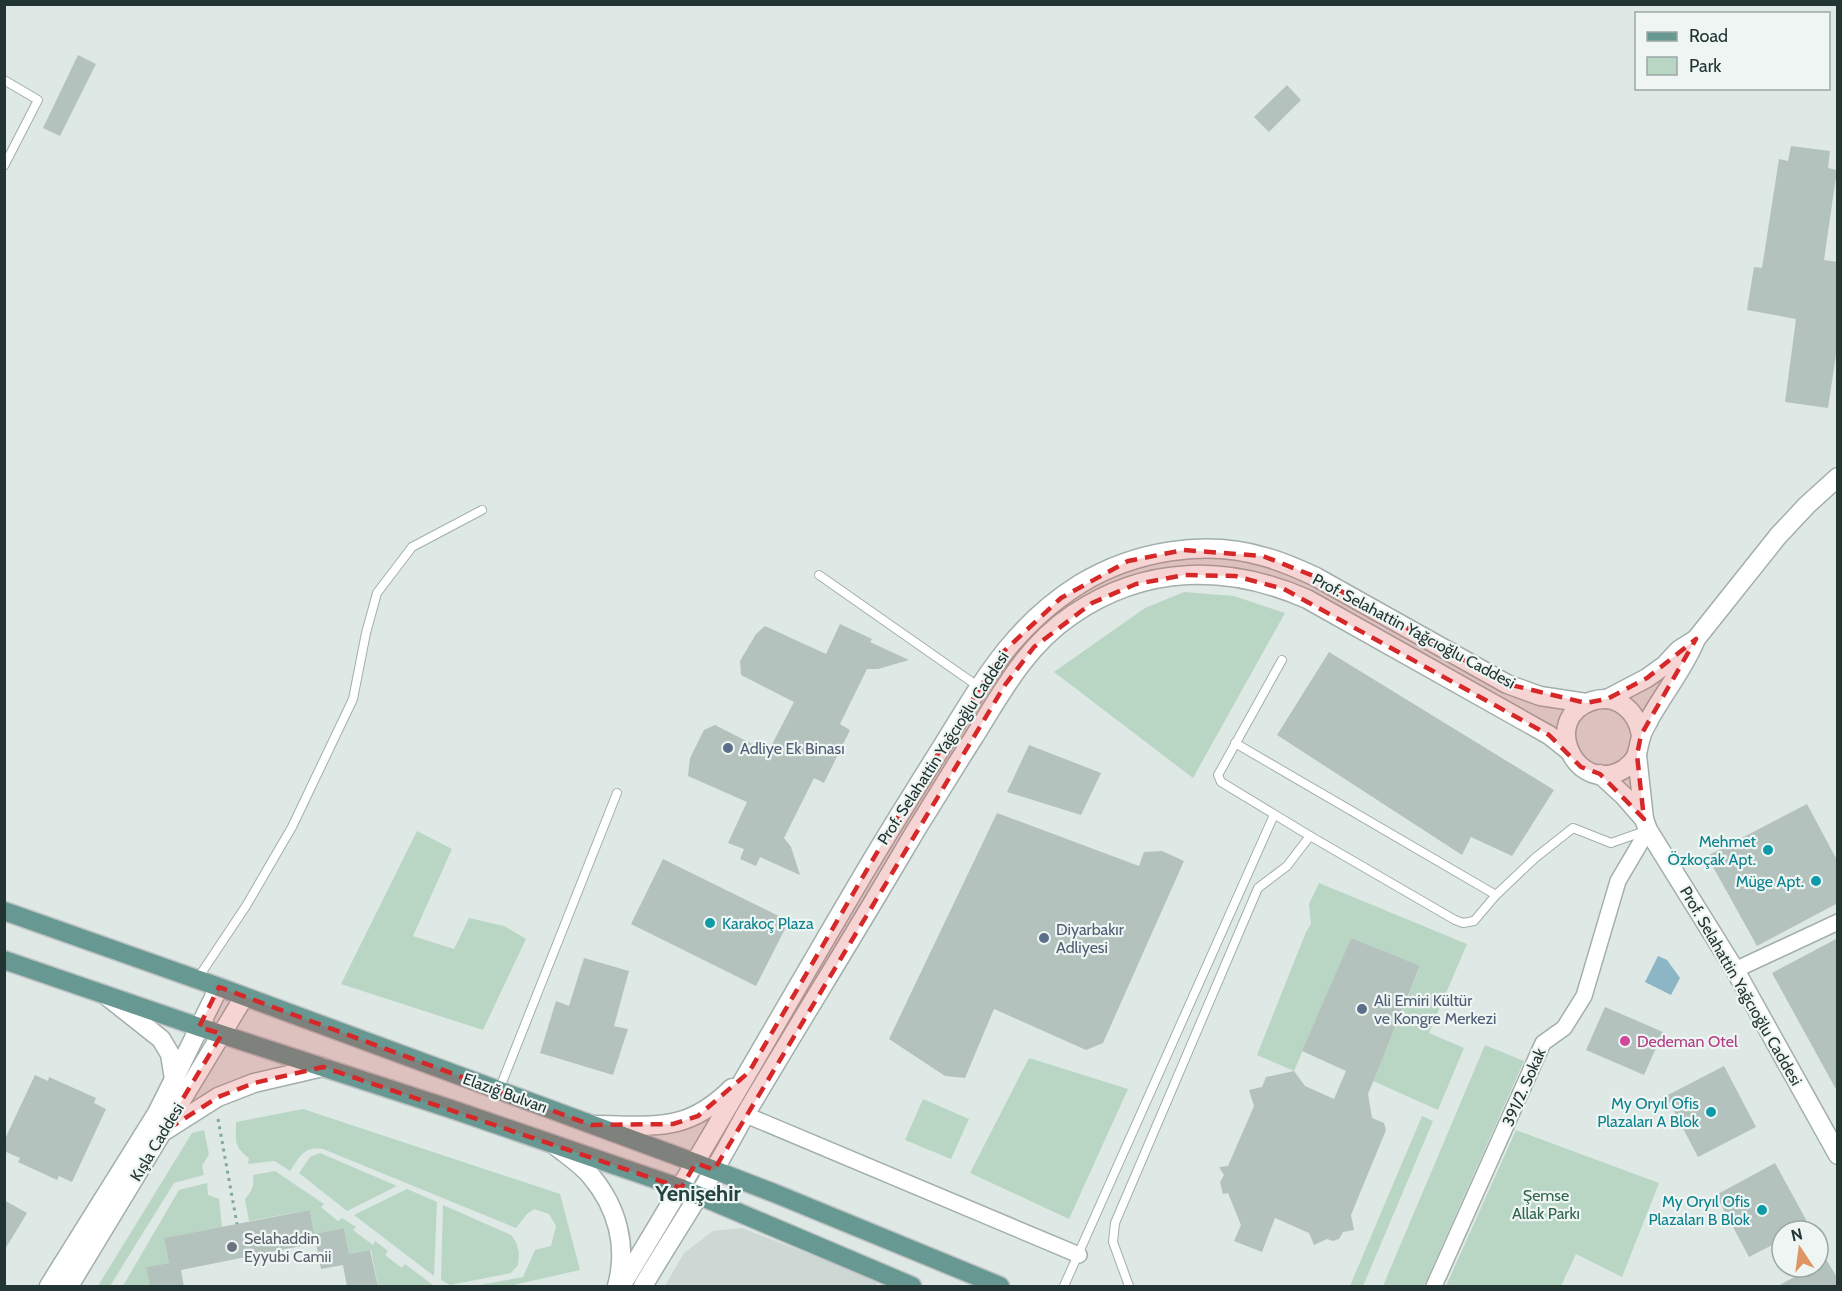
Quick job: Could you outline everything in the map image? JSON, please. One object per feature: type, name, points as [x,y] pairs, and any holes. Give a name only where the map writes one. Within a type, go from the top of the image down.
[{"type":"main road","name":"Elazığ Bulvarı","points":[[4,911],[219,987],[696,1163],[1000,1287]]},
{"type":"main road","name":"Elazığ Bulvarı","points":[[4,960],[451,1108],[681,1188],[892,1283],[912,1287]]},
{"type":"street","points":[[1641,735],[1656,706],[1689,656],[1696,639],[1778,536],[1838,477]]},
{"type":"street","name":"Prof. Selahattin Yağcıoğlu Caddesi","points":[[621,1287],[896,820],[979,687],[1002,653],[1021,632],[1041,613],[1081,584],[1128,561],[1184,549],[1236,551],[1263,556],[1316,577],[1507,684],[1540,696],[1586,704]]},
{"type":"street","name":"Prof. Selahattin Yağcıoğlu Caddesi","points":[[643,1287],[928,809],[1005,685],[1034,647],[1071,616],[1114,592],[1160,578],[1210,574],[1243,578],[1284,589],[1307,598],[1539,730],[1568,750]]},
{"type":"street","points":[[1607,699],[1647,678],[1665,665],[1679,650],[1696,639]]},
{"type":"street","points":[[1607,699],[1627,707],[1634,714],[1640,724],[1641,745],[1637,755],[1622,770],[1611,774],[1600,774],[1581,767],[1573,759],[1568,750],[1567,728],[1577,710],[1596,700],[1607,699]]},
{"type":"street","name":"Prof. Selahattin Yağcıoğlu Caddesi","points":[[1637,755],[1646,824]]},
{"type":"street","name":"Prof. Selahattin Yağcıoğlu Caddesi","points":[[1600,774],[1624,796],[1646,824],[1735,970],[1838,1155]]},
{"type":"street","name":"391/2. Sokak","points":[[1434,1287],[1543,1042],[1564,1028],[1584,996],[1618,881],[1646,824]]},
{"type":"street","points":[[1735,970],[1838,922]]},
{"type":"street","points":[[49,1287],[157,1113],[219,987]]},
{"type":"street","points":[[104,994],[161,1039],[170,1054],[174,1079]]},
{"type":"street","name":"Kışla Caddesi","points":[[69,1287],[244,997]]},
{"type":"street","points":[[162,1133],[218,1097],[254,1083],[323,1067]]},
{"type":"street","points":[[591,1125],[673,1124],[687,1120],[710,1108],[749,1072]]},
{"type":"street","points":[[746,1115],[1079,1255]]},
{"type":"street","points":[[554,1144],[590,1175],[615,1214],[622,1248],[620,1273],[616,1287]]},
{"type":"lane","points":[[4,80],[38,100],[4,166]]},
{"type":"lane","points":[[197,979],[246,906],[292,827],[353,699],[376,593],[412,547],[482,510]]},
{"type":"lane","points":[[819,575],[979,687]]},
{"type":"lane","points":[[1282,660],[1218,775],[1221,782],[1455,921],[1463,923],[1474,921],[1496,895],[1535,858],[1573,828],[1611,843],[1646,824]]},
{"type":"lane","points":[[1235,743],[1496,895]]},
{"type":"lane","points":[[499,1091],[617,794]]},
{"type":"lane","points":[[1064,1287],[1274,815]]},
{"type":"lane","points":[[1130,1287],[1113,1242],[1115,1223],[1258,888],[1287,866],[1310,836]]},
{"type":"path","points":[[216,1108],[237,1224]]},
{"type":"highlighted area","points":[[1184,550],[1263,556],[1316,577],[1507,684],[1586,703],[1607,699],[1647,678],[1696,639],[1641,735],[1637,755],[1644,819],[1600,774],[1581,767],[1549,735],[1284,589],[1235,576],[1185,575],[1136,584],[1092,603],[1034,647],[1005,685],[714,1170],[696,1163],[681,1188],[323,1067],[254,1083],[218,1097],[162,1133],[222,1034],[199,1027],[219,987],[591,1125],[673,1124],[698,1116],[749,1072],[896,820],[1002,653],[1061,598],[1128,561]]},
{"type":"shaded area","points":[[742,1228],[879,1281],[875,1286],[665,1286],[684,1253],[713,1231]]},
{"type":"green space","points":[[1184,592],[1234,596],[1285,613],[1193,778],[1054,672],[1145,608]]},
{"type":"green space","points":[[417,831],[452,849],[413,936],[454,949],[469,918],[504,926],[526,939],[483,1030],[341,984]]},
{"type":"green space","points":[[1319,883],[1467,944],[1429,1033],[1464,1048],[1438,1110],[1373,1081],[1420,967],[1351,938],[1294,1071],[1257,1055],[1311,924],[1309,904]]},
{"type":"green space","points":[[1485,1045],[1524,1061],[1424,1286],[1383,1286]]},
{"type":"green space","points":[[1029,1058],[1128,1089],[1069,1219],[970,1173]]},
{"type":"green space","points":[[923,1099],[969,1119],[951,1159],[905,1140]]},
{"type":"green space","points":[[303,1109],[560,1194],[580,1270],[509,1286],[475,1286],[523,1277],[535,1250],[551,1246],[556,1226],[549,1214],[534,1209],[516,1228],[323,1149],[306,1151],[290,1171],[275,1161],[248,1164],[249,1158],[240,1150],[236,1142],[236,1122]]},
{"type":"green space","points":[[1422,1116],[1433,1121],[1363,1286],[1350,1286]]},
{"type":"green space","points":[[204,1130],[209,1154],[202,1166],[204,1175],[174,1183],[110,1286],[98,1286],[192,1133]]},
{"type":"green space","name":"Şemse Allak Parkı","points":[[1516,1130],[1659,1183],[1622,1277],[1576,1254],[1561,1286],[1446,1286]]},
{"type":"green space","points":[[320,1153],[397,1186],[347,1211],[299,1173],[310,1157]]},
{"type":"green space","points":[[275,1171],[324,1204],[321,1207],[338,1221],[342,1218],[356,1227],[353,1230],[373,1245],[375,1241],[388,1251],[385,1255],[402,1268],[405,1264],[434,1286],[378,1286],[371,1250],[349,1254],[344,1228],[314,1234],[310,1210],[249,1221],[245,1199],[252,1188],[253,1175]]},
{"type":"green space","points":[[207,1183],[208,1195],[219,1199],[222,1227],[164,1238],[169,1263],[146,1267],[150,1286],[123,1286],[179,1190]]},
{"type":"green space","points":[[407,1189],[437,1202],[434,1276],[354,1215]]},
{"type":"green space","points":[[443,1205],[511,1235],[519,1253],[518,1265],[511,1273],[450,1285],[441,1280]]},
{"type":"water","points":[[1658,956],[1667,960],[1680,978],[1671,995],[1645,982]]},
{"type":"building","points":[[78,55],[96,64],[60,136],[43,128]]},
{"type":"building","points":[[1287,85],[1301,100],[1269,132],[1254,117]]},
{"type":"building","points":[[1791,146],[1830,151],[1828,168],[1837,170],[1824,260],[1838,262],[1838,341],[1828,408],[1785,402],[1796,319],[1747,310],[1754,267],[1762,268],[1779,159],[1788,161]]},
{"type":"building","name":"Adliye Ek Binası","points":[[840,624],[872,639],[870,642],[909,660],[878,669],[867,669],[840,724],[850,730],[824,783],[814,778],[784,838],[791,847],[800,875],[760,857],[756,866],[740,859],[744,849],[728,843],[747,802],[688,776],[690,758],[704,730],[715,725],[768,752],[794,702],[741,675],[740,661],[756,634],[765,626],[826,654]]},
{"type":"building","points":[[1329,652],[1554,790],[1512,856],[1471,837],[1462,855],[1277,735]]},
{"type":"building","points":[[1029,745],[1101,773],[1081,815],[1007,792]]},
{"type":"building","points":[[1807,804],[1838,862],[1838,903],[1757,946],[1707,856]]},
{"type":"building","name":"Diyarbakır Adliyesi","points":[[997,813],[1139,866],[1144,852],[1162,851],[1184,861],[1103,1043],[1086,1050],[994,1009],[965,1078],[945,1076],[889,1039]]},
{"type":"building","name":"Karakoç Plaza","points":[[663,859],[789,921],[756,986],[631,924]]},
{"type":"building","points":[[1351,938],[1420,966],[1368,1094],[1372,1118],[1384,1123],[1386,1130],[1351,1215],[1354,1230],[1343,1232],[1339,1239],[1333,1241],[1327,1239],[1314,1245],[1309,1233],[1275,1218],[1262,1252],[1234,1241],[1241,1225],[1228,1193],[1223,1194],[1220,1182],[1224,1175],[1219,1167],[1228,1166],[1254,1106],[1249,1090],[1262,1087],[1266,1077],[1294,1071],[1305,1086],[1334,1099],[1346,1071],[1302,1051]]},
{"type":"building","points":[[1838,938],[1838,1093],[1772,973]]},
{"type":"building","points":[[584,958],[629,971],[614,1026],[628,1029],[613,1075],[540,1053],[556,1001],[569,1006]]},
{"type":"building","name":"Dedeman Otel","points":[[1605,1007],[1663,1032],[1644,1075],[1586,1050]]},
{"type":"building","name":"My Oryıl Ofis Plazaları A Blok","points":[[1724,1066],[1756,1127],[1698,1157],[1666,1096]]},
{"type":"building","points":[[35,1075],[48,1081],[49,1077],[96,1098],[94,1103],[106,1109],[72,1182],[59,1176],[57,1180],[18,1162],[20,1158],[4,1151],[4,1141]]},
{"type":"building","name":"My Oryıl Ofis Plazaları B Blok","points":[[1775,1163],[1806,1219],[1770,1219],[1770,1246],[1749,1257],[1716,1195]]},
{"type":"building","points":[[4,1200],[27,1213],[4,1251]]},
{"type":"building","name":"Selahaddin Eyyubi Camii","points":[[310,1210],[314,1234],[344,1228],[349,1254],[370,1250],[378,1287],[347,1287],[343,1265],[321,1269],[316,1243],[181,1270],[184,1287],[150,1287],[146,1267],[169,1263],[164,1238]]},
{"type":"building","points":[[1830,1266],[1838,1279],[1838,1287],[1776,1287],[1790,1279],[1830,1279]]},
{"type":"place","name":"Adliye Ek Binası","points":[[728,748]]},
{"type":"place","name":"Mehmet Özkoçak Apt.","points":[[1768,850]]},
{"type":"place","name":"Müge Apt.","points":[[1816,881]]},
{"type":"place","name":"Karakoç Plaza","points":[[710,923]]},
{"type":"place","name":"Diyarbakır Adliyesi","points":[[1044,938]]},
{"type":"place","name":"Ali Emiri Kültür ve Kongre Merkezi","points":[[1362,1009]]},
{"type":"place","name":"Dedeman Otel","points":[[1625,1041]]},
{"type":"place","name":"My Oryıl Ofis Plazaları A Blok","points":[[1711,1112]]},
{"type":"place","name":"My Oryıl Ofis Plazaları B Blok","points":[[1762,1210]]},
{"type":"place","name":"Selahaddin Eyyubi Camii","points":[[232,1247]]},
{"type":"district","name":"Yenişehir","points":[[698,1193]]}]
